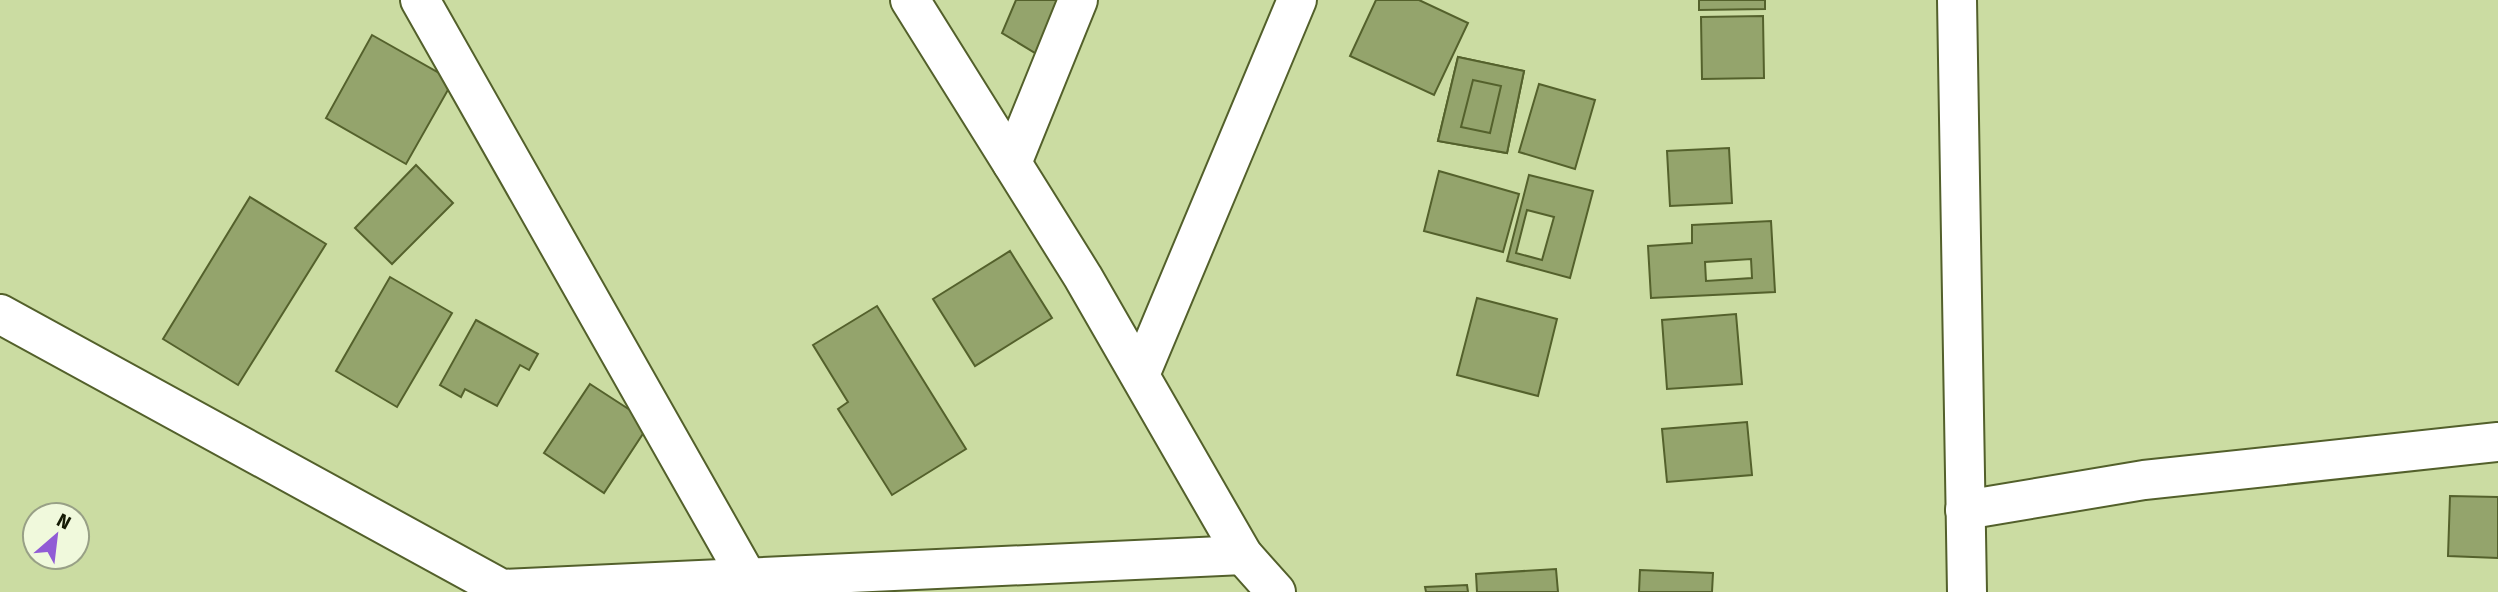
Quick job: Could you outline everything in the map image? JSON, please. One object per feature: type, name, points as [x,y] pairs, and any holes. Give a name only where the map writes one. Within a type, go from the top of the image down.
[{"type":"street","points":[[420,0],[747,577]]},
{"type":"street","points":[[910,0],[1083,277],[1243,555],[1276,592]]},
{"type":"street","points":[[1012,163],[1078,0]]},
{"type":"street","points":[[1140,375],[1297,0]]},
{"type":"street","points":[[1957,0],[1967,592]]},
{"type":"street","points":[[0,314],[502,589],[572,589],[747,577],[1243,555]]},
{"type":"street","points":[[1965,510],[2144,480],[2498,442]]},
{"type":"building","points":[[1016,0],[1064,0],[1040,56],[1002,33]]},
{"type":"building","points":[[1376,0],[1419,0],[1468,23],[1434,95],[1350,56]]},
{"type":"building","points":[[1699,0],[1765,0],[1765,9],[1699,10]]},
{"type":"building","points":[[1763,16],[1764,78],[1702,79],[1701,17]]},
{"type":"building","points":[[372,35],[453,81],[406,164],[326,118]]},
{"type":"building","points":[[1458,57],[1524,71],[1507,153],[1438,141]],"holes":[[[1473,80],[1501,86],[1490,133],[1461,127]]]},
{"type":"building","points":[[1458,57],[1524,71],[1507,153],[1438,141]]},
{"type":"building","points":[[1473,80],[1501,86],[1490,133],[1461,127]]},
{"type":"building","points":[[1539,84],[1595,100],[1575,169],[1519,152]]},
{"type":"building","points":[[1729,148],[1732,203],[1670,206],[1667,151]]},
{"type":"building","points":[[416,165],[453,203],[392,264],[355,228]]},
{"type":"building","points":[[1439,171],[1519,194],[1503,252],[1424,231]]},
{"type":"building","points":[[1529,175],[1593,191],[1570,278],[1507,261]],"holes":[[[1527,210],[1554,217],[1542,260],[1516,253]]]},
{"type":"building","points":[[250,197],[326,244],[238,385],[163,339]]},
{"type":"building","points":[[1771,221],[1775,292],[1651,298],[1648,246],[1692,243],[1692,225]],"holes":[[[1751,259],[1752,278],[1706,281],[1705,262]]]},
{"type":"building","points":[[1010,251],[1052,318],[975,366],[933,299]]},
{"type":"building","points":[[390,277],[452,313],[397,407],[336,371]]},
{"type":"building","points":[[1477,298],[1557,319],[1538,396],[1457,375]]},
{"type":"building","points":[[877,306],[966,449],[892,495],[838,409],[848,402],[813,345]]},
{"type":"building","points":[[1736,314],[1742,384],[1667,389],[1662,320]]},
{"type":"building","points":[[476,320],[538,354],[529,370],[520,365],[497,406],[465,389],[461,397],[440,385]]},
{"type":"building","points":[[590,384],[650,423],[604,493],[544,453]]},
{"type":"building","points":[[1747,422],[1752,475],[1667,482],[1662,429]]},
{"type":"building","points":[[2450,496],[2498,497],[2498,558],[2448,556]]},
{"type":"building","points":[[1556,569],[1558,592],[1477,592],[1476,574]]},
{"type":"building","points":[[1640,570],[1713,573],[1712,592],[1639,592]]},
{"type":"building","points":[[1467,585],[1468,592],[1426,592],[1425,587]]}]
